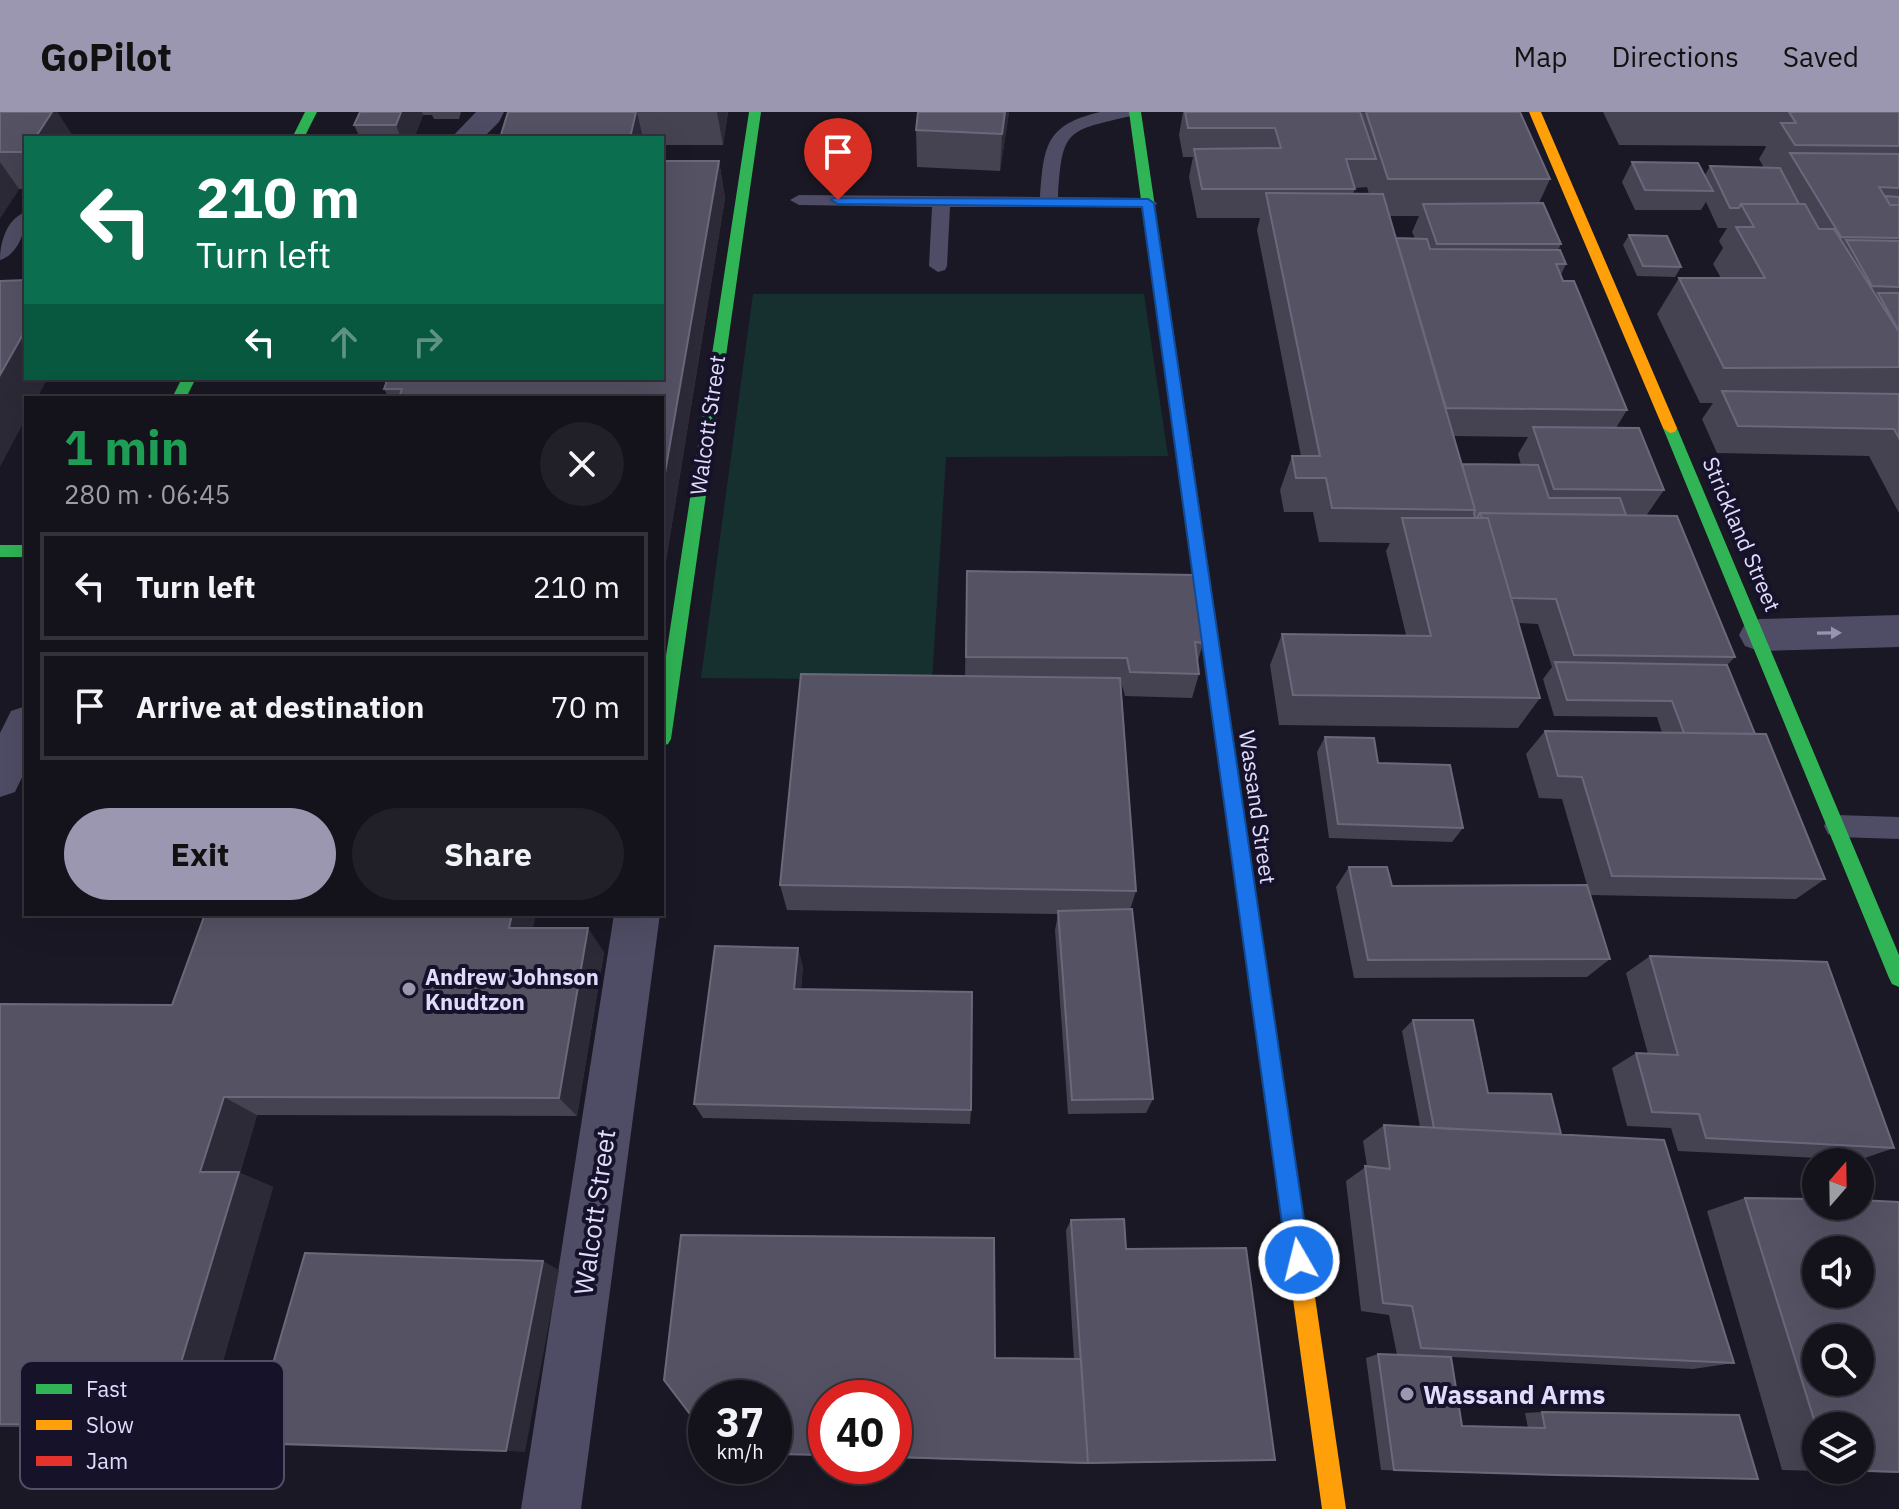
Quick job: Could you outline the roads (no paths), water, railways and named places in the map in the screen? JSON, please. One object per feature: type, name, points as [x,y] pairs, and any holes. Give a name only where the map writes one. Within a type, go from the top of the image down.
[{"type":"street","points":[[299,136],[311,112]]},
{"type":"street","points":[[468,136],[490,112]]},
{"type":"street","name":"Walcott Street","points":[[664,726],[755,112]]},
{"type":"street","name":"Wassand Street","points":[[1135,112],[1334,1509]]},
{"type":"street","name":"Strickland Street","points":[[1535,112],[1759,635],[1899,978]]},
{"type":"street","points":[[0,551],[24,551]]},
{"type":"street","points":[[1759,635],[1899,631]]},
{"type":"street","points":[[0,779],[24,727]]},
{"type":"street","name":"Walcott Street","points":[[551,1509],[637,916]]},
{"type":"lane","points":[[1049,202],[1056,143],[1065,132],[1090,119],[1125,112]]},
{"type":"lane","points":[[799,200],[1148,203]]},
{"type":"lane","points":[[938,266],[941,201]]},
{"type":"lane","points":[[0,254],[24,221]]},
{"type":"lane","points":[[1837,826],[1899,828]]},
{"type":"place","name":"Andrew Johnson Knudtzon","points":[[409,989]]},
{"type":"place","name":"Wassand Arms","points":[[1407,1394]]}]
